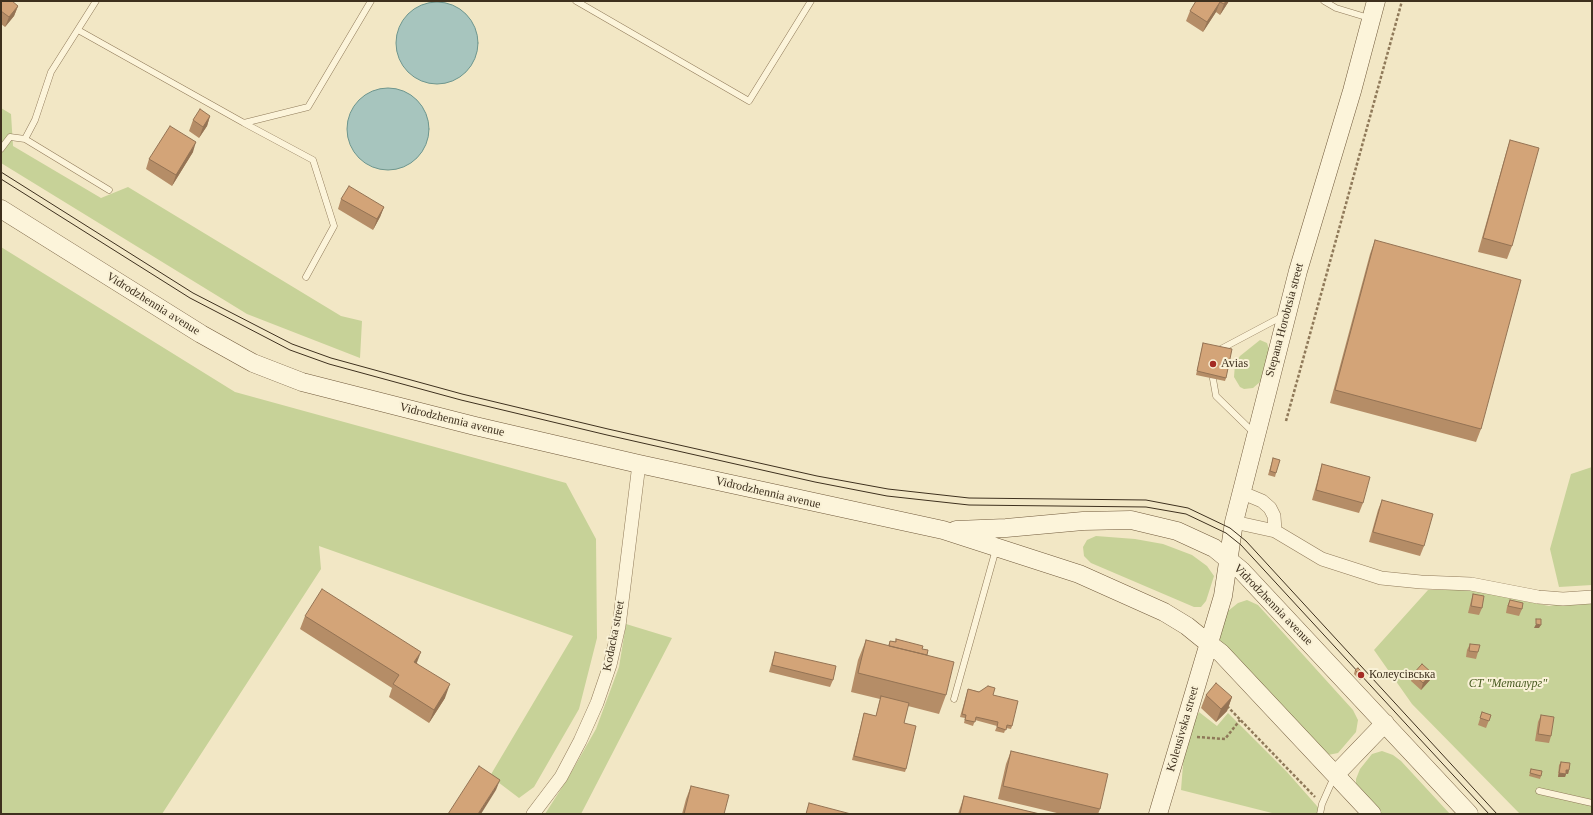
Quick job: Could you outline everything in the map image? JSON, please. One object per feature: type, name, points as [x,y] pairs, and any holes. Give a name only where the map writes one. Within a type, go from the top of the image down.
[{"type":"street","name":"Stepana Horobtsia street","points":[[1208,643],[1223,596],[1234,522],[1300,263],[1352,91],[1376,1]]},
{"type":"street","name":"Vidrodzhennia avenue","points":[[1,209],[194,330],[253,363],[302,382],[475,426],[639,464],[943,530],[1079,574],[1157,609],[1187,626],[1221,653],[1372,814]]},
{"type":"street","name":"Kodacka street","points":[[533,814],[561,777],[580,741],[597,703],[610,665],[618,626],[639,464]]},
{"type":"street","points":[[1241,495],[1250,496],[1262,501],[1270,508],[1274,516],[1275,531]]},
{"type":"street","name":"Vidrodzhennia avenue","points":[[943,530],[1006,528],[1083,521],[1131,520],[1177,531],[1214,548],[1241,570],[1469,814]]},
{"type":"street","points":[[1234,522],[1275,531],[1322,559],[1381,578],[1421,582],[1471,584],[1538,597],[1562,599],[1592,597]]},
{"type":"street","name":"Koleusivska street","points":[[1158,814],[1208,643]]},
{"type":"street","points":[[1336,774],[1385,723]]},
{"type":"lane","points":[[25,139],[35,120],[51,72],[96,1]]},
{"type":"lane","points":[[244,123],[308,107],[371,1]]},
{"type":"lane","points":[[576,1],[749,101],[811,1]]},
{"type":"lane","points":[[1324,1],[1336,8],[1371,19]]},
{"type":"lane","points":[[78,30],[313,160],[334,226],[306,277]]},
{"type":"lane","points":[[1,149],[10,137],[25,139],[109,190]]},
{"type":"lane","points":[[1219,350],[1287,314]]},
{"type":"lane","points":[[1213,379],[1216,396],[1256,435]]},
{"type":"lane","points":[[954,699],[996,548]]},
{"type":"lane","points":[[1320,814],[1322,804],[1336,774]]},
{"type":"lane","points":[[1539,791],[1592,803]]},
{"type":"path","points":[[1286,421],[1402,1]]},
{"type":"path","points":[[1225,702],[1240,720],[1322,804]]},
{"type":"path","points":[[1181,737],[1224,739],[1240,720]]},
{"type":"green space","points":[[1,108],[11,114],[13,146],[101,198],[128,187],[341,316],[362,321],[360,358],[247,314],[1,163]]},
{"type":"green space","points":[[1,247],[235,392],[566,483],[596,539],[597,638],[579,709],[534,787],[519,798],[490,776],[573,636],[319,546],[321,569],[162,814],[1,814]]},
{"type":"green space","points":[[1260,340],[1267,343],[1269,349],[1261,381],[1253,388],[1244,389],[1240,387],[1234,377],[1235,364],[1240,356]]},
{"type":"green space","points":[[1592,467],[1592,585],[1559,587],[1550,549],[1571,474]]},
{"type":"green space","points":[[1096,536],[1135,539],[1163,544],[1192,555],[1207,566],[1214,576],[1206,601],[1201,607],[1194,607],[1091,563],[1084,556],[1083,547],[1087,540]]},
{"type":"green space","name":"СТ \"Металург\"","points":[[1428,590],[1471,590],[1549,606],[1592,599],[1592,814],[1520,814],[1412,704],[1374,650]]},
{"type":"green space","points":[[1247,600],[1258,605],[1353,710],[1358,720],[1356,732],[1338,753],[1328,755],[1221,642],[1218,635],[1228,611],[1238,603]]},
{"type":"green space","points":[[626,624],[672,638],[581,814],[545,814],[568,778],[596,729],[619,667]]},
{"type":"green space","points":[[1199,712],[1217,726],[1228,713],[1287,772],[1324,814],[1276,814],[1181,790],[1185,740]]},
{"type":"green space","points":[[1382,751],[1393,755],[1401,761],[1450,814],[1380,814],[1356,788],[1356,779],[1360,769],[1372,754]]},
{"type":"water","points":[[437,2],[453,6],[466,14],[474,27],[478,43],[474,59],[466,72],[453,80],[437,84],[421,80],[408,72],[400,59],[396,43],[400,27],[408,14],[421,6]]},
{"type":"water","points":[[388,88],[404,91],[417,100],[426,113],[429,129],[426,145],[417,158],[404,167],[388,170],[372,167],[359,158],[350,145],[347,129],[350,113],[359,100],[372,91]]},
{"type":"building","points":[[2,1],[12,1],[18,6],[9,17],[1,11]]},
{"type":"building","points":[[1196,1],[1226,1],[1224,4],[1220,2],[1207,22],[1190,11]]},
{"type":"building","points":[[200,109],[210,116],[203,127],[193,120]]},
{"type":"building","points":[[170,126],[196,142],[176,175],[149,159]]},
{"type":"building","points":[[1510,140],[1539,148],[1512,246],[1483,238]]},
{"type":"building","points":[[349,186],[384,207],[377,219],[341,199]]},
{"type":"building","points":[[1375,240],[1521,280],[1481,429],[1335,390]]},
{"type":"building","name":"Avias","points":[[1203,343],[1232,349],[1226,378],[1197,371]]},
{"type":"building","points":[[1273,458],[1280,460],[1276,473],[1270,471]]},
{"type":"building","points":[[1322,464],[1370,477],[1363,503],[1316,490]]},
{"type":"building","points":[[1382,500],[1433,514],[1424,546],[1373,532]]},
{"type":"building","points":[[322,589],[421,652],[414,662],[450,684],[434,710],[393,684],[399,675],[305,616]]},
{"type":"building","points":[[1473,594],[1484,596],[1482,608],[1471,606]]},
{"type":"building","points":[[1510,600],[1523,603],[1522,609],[1508,606]]},
{"type":"building","points":[[1536,619],[1541,619],[1541,625],[1536,624]]},
{"type":"building","points":[[896,639],[923,646],[922,649],[928,650],[927,655],[889,646],[890,641],[896,642]]},
{"type":"building","points":[[866,640],[954,662],[946,695],[858,673]]},
{"type":"building","points":[[1470,644],[1480,645],[1478,652],[1469,651]]},
{"type":"building","points":[[775,652],[836,666],[833,680],[772,665]]},
{"type":"building","points":[[1422,664],[1432,673],[1423,683],[1413,674]]},
{"type":"building","points":[[1358,668],[1364,674],[1361,676],[1355,670]]},
{"type":"building","points":[[1216,683],[1232,697],[1221,709],[1206,695]]},
{"type":"building","points":[[988,686],[995,688],[993,695],[1018,701],[1012,726],[1007,725],[1006,730],[997,727],[998,722],[976,717],[975,722],[965,720],[966,715],[962,714],[968,689],[979,692]]},
{"type":"building","points":[[881,696],[909,703],[904,723],[916,726],[906,769],[854,756],[864,713],[876,716]]},
{"type":"building","points":[[1482,712],[1491,715],[1489,721],[1480,718]]},
{"type":"building","points":[[1541,715],[1554,717],[1551,736],[1538,734]]},
{"type":"building","points":[[1011,751],[1108,774],[1100,809],[1003,786]]},
{"type":"building","points":[[1561,762],[1570,763],[1569,770],[1566,770],[1566,774],[1559,773]]},
{"type":"building","points":[[479,766],[500,780],[478,814],[448,814]]},
{"type":"building","points":[[1531,769],[1542,771],[1541,776],[1530,773]]},
{"type":"building","points":[[691,786],[729,795],[724,814],[684,814]]},
{"type":"building","points":[[964,796],[1040,814],[960,814]]},
{"type":"building","points":[[809,803],[851,814],[806,814]]},
{"type":"tram line","points":[[1,172],[193,293],[292,344],[331,358],[462,394],[608,429],[817,476],[888,489],[969,498],[1146,500],[1188,508],[1230,528],[1246,541],[1497,814]]},
{"type":"tram line","points":[[1,179],[190,298],[290,350],[329,364],[461,400],[607,435],[815,482],[887,496],[969,505],[1146,507],[1186,514],[1226,533],[1241,545],[1489,814]]},
{"type":"place","name":"Avias","points":[[1213,364]]},
{"type":"place","name":"Колеусівська","points":[[1361,675]]}]
